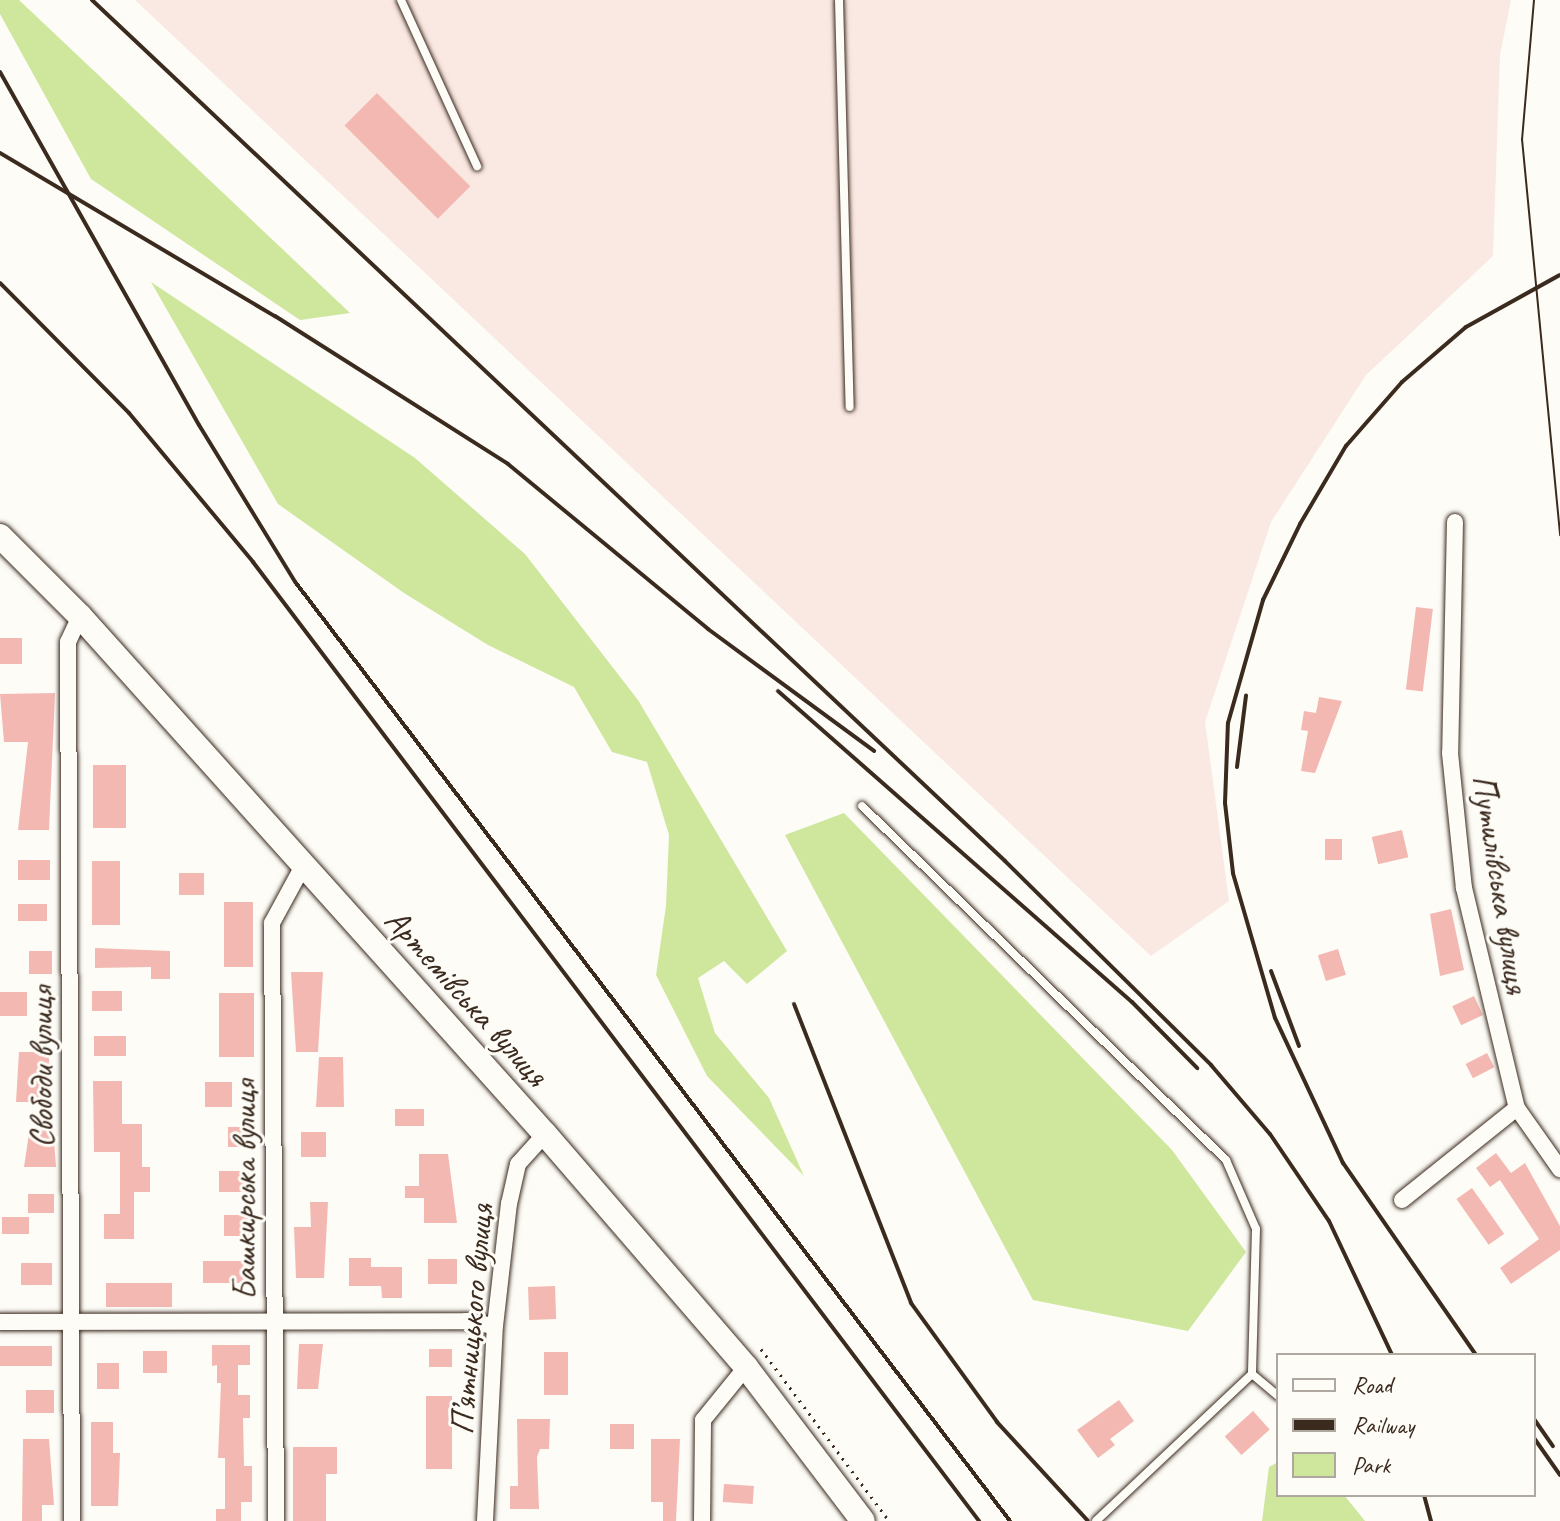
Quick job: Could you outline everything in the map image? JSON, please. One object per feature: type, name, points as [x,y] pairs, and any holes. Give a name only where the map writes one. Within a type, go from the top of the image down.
[{"type":"main road","name":"Артемівська вулиця","points":[[0,536],[80,616],[545,1134],[753,1358],[863,1521]]},
{"type":"street","name":"Путилівська вулиця","points":[[1455,522],[1450,753],[1456,822],[1483,977],[1517,1108],[1560,1169]]},
{"type":"street","name":"Свободи вулиця","points":[[72,1521],[68,642],[80,616]]},
{"type":"street","name":"Башкирська вулиця","points":[[276,1521],[272,923],[303,866]]},
{"type":"street","points":[[1402,1200],[1517,1108]]},
{"type":"street","name":"П’ятницького вулиця","points":[[485,1521],[495,1326],[518,1164],[545,1134]]},
{"type":"street","points":[[0,1322],[466,1321],[495,1326]]},
{"type":"street","points":[[702,1521],[703,1420],[753,1358]]},
{"type":"lane","points":[[401,0],[477,166]]},
{"type":"lane","points":[[839,0],[850,407]]},
{"type":"lane","points":[[862,806],[1226,1160],[1256,1229],[1252,1374],[1096,1521]]},
{"type":"lane","points":[[1252,1374],[1276,1394]]},
{"type":"path","points":[[753,1358],[889,1521]]},
{"type":"shaded area","points":[[135,0],[1511,0],[1500,55],[1493,256],[1366,375],[1271,522],[1205,722],[1229,901],[1151,956]]},
{"type":"green space","points":[[0,0],[19,0],[350,313],[300,320],[91,179],[0,14]]},
{"type":"green space","points":[[151,282],[415,458],[525,554],[638,700],[787,951],[747,984],[724,961],[698,978],[715,1033],[769,1098],[804,1176],[707,1076],[656,975],[666,906],[669,835],[647,762],[612,752],[574,687],[488,645],[404,593],[278,504]]},
{"type":"green space","points":[[844,813],[1172,1150],[1246,1252],[1188,1331],[1033,1300],[785,835]]},
{"type":"green space","points":[[1276,1463],[1276,1497],[1346,1497],[1365,1521],[1262,1521],[1269,1467]]},
{"type":"building","points":[[377,93],[470,186],[438,219],[344,126]]},
{"type":"building","points":[[1416,607],[1433,609],[1423,691],[1406,689]]},
{"type":"building","points":[[0,638],[22,638],[22,664],[0,664]]},
{"type":"building","points":[[55,693],[49,830],[18,830],[28,742],[4,742],[0,694]]},
{"type":"building","points":[[1319,697],[1342,701],[1315,773],[1301,771],[1308,731],[1301,730],[1304,711],[1316,713]]},
{"type":"building","points":[[93,765],[126,765],[126,828],[93,828]]},
{"type":"building","points":[[1402,830],[1408,857],[1378,864],[1372,837]]},
{"type":"building","points":[[1325,839],[1342,839],[1342,860],[1325,860]]},
{"type":"building","points":[[18,860],[50,860],[50,880],[18,880]]},
{"type":"building","points":[[92,861],[120,861],[120,925],[92,925]]},
{"type":"building","points":[[179,873],[204,873],[204,895],[179,895]]},
{"type":"building","points":[[224,902],[253,902],[253,967],[224,967]]},
{"type":"building","points":[[18,904],[47,904],[47,921],[18,921]]},
{"type":"building","points":[[1451,909],[1464,970],[1440,976],[1430,914]]},
{"type":"building","points":[[95,948],[170,951],[170,979],[151,979],[151,967],[95,968]]},
{"type":"building","points":[[1338,949],[1346,975],[1326,981],[1318,955]]},
{"type":"building","points":[[29,951],[52,951],[52,974],[29,974]]},
{"type":"building","points":[[291,972],[323,972],[318,1052],[296,1052]]},
{"type":"building","points":[[92,991],[122,991],[122,1011],[92,1011]]},
{"type":"building","points":[[0,992],[27,992],[27,1016],[0,1016]]},
{"type":"building","points":[[219,993],[254,993],[254,1057],[219,1057]]},
{"type":"building","points":[[1474,996],[1483,1015],[1461,1025],[1452,1006]]},
{"type":"building","points":[[94,1036],[126,1036],[126,1056],[94,1056]]},
{"type":"building","points":[[19,1052],[49,1052],[49,1074],[40,1074],[40,1102],[16,1102]]},
{"type":"building","points":[[1487,1053],[1494,1067],[1473,1078],[1466,1064]]},
{"type":"building","points":[[319,1057],[343,1057],[344,1107],[316,1107]]},
{"type":"building","points":[[93,1081],[122,1081],[122,1124],[142,1124],[142,1167],[150,1167],[150,1192],[134,1192],[134,1239],[104,1239],[104,1214],[120,1214],[120,1152],[94,1152]]},
{"type":"building","points":[[205,1082],[232,1082],[232,1107],[205,1107]]},
{"type":"building","points":[[395,1109],[424,1109],[424,1126],[395,1126]]},
{"type":"building","points":[[30,1127],[53,1127],[56,1167],[24,1167]]},
{"type":"building","points":[[228,1127],[252,1127],[252,1147],[228,1147]]},
{"type":"building","points":[[301,1132],[326,1132],[326,1157],[301,1157]]},
{"type":"building","points":[[1496,1153],[1511,1173],[1525,1163],[1560,1226],[1560,1250],[1511,1284],[1500,1268],[1539,1239],[1500,1180],[1490,1187],[1476,1168]]},
{"type":"building","points":[[419,1154],[448,1154],[457,1223],[424,1223],[424,1198],[405,1198],[405,1186],[419,1186]]},
{"type":"building","points":[[219,1171],[249,1171],[249,1192],[219,1192]]},
{"type":"building","points":[[1472,1188],[1504,1234],[1489,1245],[1456,1199]]},
{"type":"building","points":[[28,1194],[54,1194],[54,1213],[28,1213]]},
{"type":"building","points":[[310,1202],[328,1202],[324,1278],[296,1278],[294,1227],[311,1227]]},
{"type":"building","points":[[224,1215],[249,1215],[249,1236],[224,1236]]},
{"type":"building","points":[[2,1217],[29,1217],[29,1234],[2,1234]]},
{"type":"building","points":[[349,1258],[371,1258],[371,1267],[402,1267],[402,1298],[382,1298],[381,1286],[349,1286]]},
{"type":"building","points":[[428,1259],[457,1259],[457,1284],[428,1284]]},
{"type":"building","points":[[203,1261],[251,1261],[251,1283],[203,1283]]},
{"type":"building","points":[[21,1263],[52,1263],[52,1285],[21,1285]]},
{"type":"building","points":[[106,1283],[172,1283],[172,1307],[106,1307]]},
{"type":"building","points":[[555,1286],[556,1319],[529,1320],[528,1287]]},
{"type":"building","points":[[299,1344],[323,1344],[318,1389],[297,1389]]},
{"type":"building","points":[[212,1345],[250,1345],[250,1365],[238,1365],[238,1395],[250,1395],[250,1418],[243,1418],[244,1466],[252,1466],[252,1502],[241,1502],[241,1521],[216,1521],[216,1509],[225,1509],[225,1458],[218,1458],[221,1383],[217,1383],[217,1365],[212,1366]]},
{"type":"building","points":[[0,1346],[52,1346],[52,1366],[0,1366]]},
{"type":"building","points":[[429,1349],[452,1349],[452,1367],[429,1367]]},
{"type":"building","points":[[143,1351],[167,1351],[167,1373],[143,1373]]},
{"type":"building","points":[[544,1352],[568,1352],[568,1395],[544,1395]]},
{"type":"building","points":[[97,1363],[119,1363],[119,1389],[97,1389]]},
{"type":"building","points":[[26,1390],[54,1390],[54,1413],[26,1413]]},
{"type":"building","points":[[426,1396],[452,1396],[452,1469],[426,1469]]},
{"type":"building","points":[[1119,1400],[1134,1421],[1110,1439],[1115,1445],[1098,1458],[1077,1430]]},
{"type":"building","points":[[1253,1411],[1270,1430],[1241,1455],[1225,1436]]},
{"type":"building","points":[[517,1419],[550,1419],[549,1449],[540,1449],[537,1457],[539,1509],[510,1509],[510,1486],[518,1486]]},
{"type":"building","points":[[91,1422],[113,1422],[113,1453],[120,1453],[118,1506],[91,1506]]},
{"type":"building","points":[[610,1424],[634,1424],[634,1449],[610,1449]]},
{"type":"building","points":[[23,1439],[49,1439],[54,1505],[42,1505],[42,1521],[22,1521]]},
{"type":"building","points":[[651,1439],[680,1439],[676,1521],[663,1521],[663,1502],[651,1502]]},
{"type":"building","points":[[293,1447],[337,1447],[337,1474],[326,1474],[326,1521],[293,1521]]},
{"type":"building","points":[[724,1484],[754,1486],[753,1504],[723,1502]]},
{"type":"tram line","points":[[1534,0],[1522,139],[1560,535]]},
{"type":"railway","points":[[92,0],[1005,861],[1211,1065],[1270,1134],[1329,1221],[1391,1353]]},
{"type":"railway","points":[[0,72],[199,425],[296,583],[1010,1521]]},
{"type":"railway","points":[[0,153],[275,316],[508,464],[708,629],[874,751]]},
{"type":"railway","points":[[1475,1353],[1343,1163],[1275,1018],[1233,873],[1225,803],[1228,723],[1263,600],[1300,524],[1346,446],[1402,382],[1466,327],[1560,275]]},
{"type":"railway","points":[[0,283],[129,413],[253,562],[979,1521]]},
{"type":"railway","points":[[778,691],[1132,1002],[1197,1068]]},
{"type":"railway","points":[[1237,767],[1246,696]]},
{"type":"railway","points":[[1271,971],[1299,1046]]},
{"type":"railway","points":[[794,1004],[911,1303],[997,1422],[1088,1521]]},
{"type":"railway","points":[[1536,1422],[1553,1446]]},
{"type":"railway","points":[[1536,1441],[1560,1475]]},
{"type":"railway","points":[[1425,1497],[1431,1521]]}]
